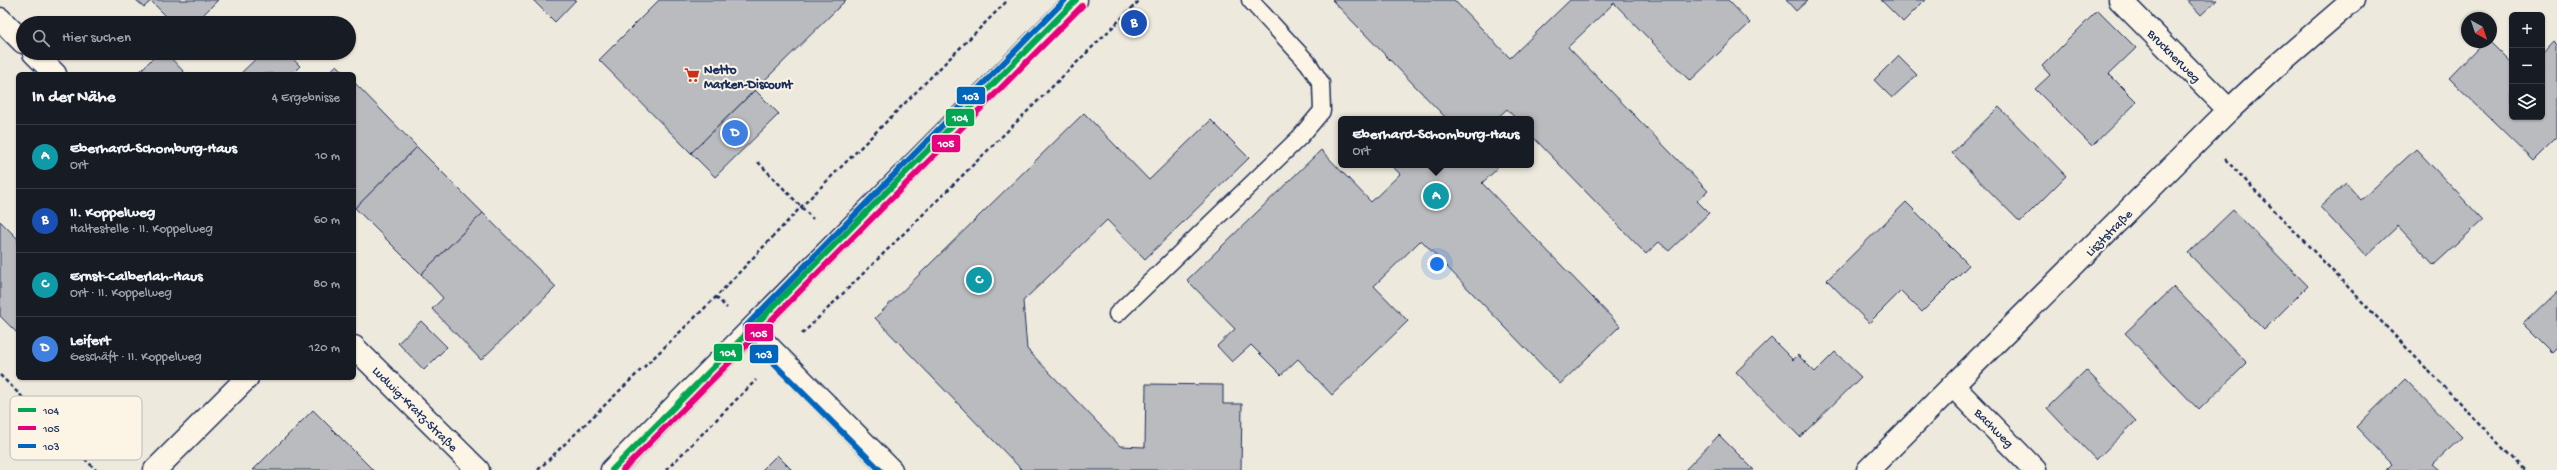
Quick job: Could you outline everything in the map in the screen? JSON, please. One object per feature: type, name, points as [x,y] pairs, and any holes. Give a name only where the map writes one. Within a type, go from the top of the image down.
[{"type":"street","points":[[612,470],[752,330],[1076,0]]},
{"type":"street","name":"Brucknerweg","points":[[2120,0],[2229,110]]},
{"type":"street","name":"Lisztstraße","points":[[1868,470],[2204,137],[2229,110],[2274,68],[2353,0]]},
{"type":"street","points":[[0,19],[16,35]]},
{"type":"street","points":[[41,60],[53,72]]},
{"type":"street","points":[[752,330],[891,470]]},
{"type":"street","name":"Ludwig-Kratz-Straße","points":[[356,349],[478,470]]},
{"type":"street","points":[[155,470],[245,380]]},
{"type":"street","name":"Bachweg","points":[[1953,386],[2035,470]]},
{"type":"lane","points":[[1117,314],[1300,138],[1322,111],[1321,83],[1308,63],[1250,0]]},
{"type":"path","points":[[538,470],[716,297],[801,207],[1008,0]]},
{"type":"path","points":[[666,470],[1140,0]]},
{"type":"path","points":[[2204,137],[2524,470]]},
{"type":"path","points":[[758,162],[801,207]]},
{"type":"path","points":[[0,375],[21,396]]},
{"type":"path","points":[[86,460],[96,470]]},
{"type":"building","points":[[136,0],[218,0],[202,16],[166,16],[151,1],[144,7]]},
{"type":"building","points":[[533,0],[576,0],[555,22]]},
{"type":"building","name":"Netto Marken-Discount","points":[[659,0],[846,0],[691,153],[599,60]]},
{"type":"building","points":[[1332,0],[1454,0],[1510,58],[1570,0],[1728,0],[1750,23],[1690,81],[1614,3],[1568,47],[1708,191],[1697,201],[1709,213],[1669,251],[1659,242],[1646,254],[1534,138],[1534,116],[1513,116],[1507,109],[1499,116],[1444,116]]},
{"type":"building","points":[[1786,0],[1808,0],[1796,11]]},
{"type":"building","points":[[1881,0],[1925,0],[1903,22]]},
{"type":"building","points":[[2187,0],[2217,0],[2201,15]]},
{"type":"building","points":[[2098,10],[2136,48],[2109,74],[2137,102],[2092,146],[2035,89],[2050,75],[2042,66]]},
{"type":"building","points":[[2554,42],[2557,45],[2557,138],[2534,161],[2449,78],[2478,48],[2496,48],[2509,61],[2509,120],[2545,120],[2545,52]]},
{"type":"building","points":[[1898,56],[1917,75],[1892,98],[1874,80]]},
{"type":"building","points":[[151,60],[173,60],[184,72],[139,72]]},
{"type":"building","points":[[255,60],[294,60],[300,66],[294,72],[242,72]]},
{"type":"building","points":[[337,65],[344,72],[329,72]]},
{"type":"building","points":[[356,84],[417,147],[356,207]]},
{"type":"building","points":[[755,90],[779,114],[715,177],[691,153]]},
{"type":"building","points":[[1999,107],[2066,176],[2020,222],[1952,153]]},
{"type":"building","points":[[1084,113],[1149,180],[1211,120],[1249,158],[1145,259],[1107,220],[1023,301],[1027,349],[1120,446],[1145,447],[1146,384],[1223,385],[1223,404],[1242,404],[1241,470],[1022,470],[875,318]]},
{"type":"building","points":[[417,147],[483,213],[421,274],[356,209],[356,207]]},
{"type":"building","points":[[2416,149],[2483,220],[2434,265],[2398,226],[2366,256],[2320,207],[2346,183],[2361,200]]},
{"type":"building","points":[[1321,150],[1371,202],[1400,174],[1394,168],[1496,168],[1497,169],[1482,183],[1620,326],[1560,384],[1421,240],[1374,286],[1408,321],[1332,395],[1298,359],[1281,375],[1251,345],[1232,362],[1217,346],[1235,329],[1187,280]]},
{"type":"building","points":[[1906,202],[1969,265],[1922,312],[1901,291],[1869,323],[1827,280]]},
{"type":"building","points":[[2233,210],[2308,286],[2264,330],[2188,253]]},
{"type":"building","points":[[483,213],[556,287],[481,360],[432,309],[443,298],[421,274]]},
{"type":"building","points":[[0,221],[16,237],[16,332],[0,316]]},
{"type":"building","points":[[2174,287],[2247,363],[2199,410],[2125,333]]},
{"type":"building","points":[[2557,291],[2557,348],[2552,353],[2523,324]]},
{"type":"building","points":[[421,321],[447,347],[424,370],[398,343]]},
{"type":"building","points":[[1771,338],[1793,360],[1798,355],[1815,372],[1835,352],[1861,377],[1800,437],[1736,372]]},
{"type":"building","points":[[2086,370],[2136,421],[2096,460],[2047,408]]},
{"type":"building","points":[[2405,379],[2462,437],[2433,464],[2440,470],[2386,470],[2392,464],[2356,427]]},
{"type":"building","points":[[313,410],[373,470],[253,470]]},
{"type":"building","points":[[1719,435],[1754,470],[1685,470]]},
{"type":"building","points":[[777,455],[792,470],[762,470]]},
{"type":"transit line","name":"103","points":[[880,470],[746,336],[745,327],[1065,0]]},
{"type":"transit line","name":"104","points":[[612,470],[1076,0]]},
{"type":"transit line","name":"105","points":[[623,470],[1082,6]]},
{"type":"place","name":"II. Koppelweg","points":[[1134,23]]},
{"type":"place","name":"Netto Marken-Discount","points":[[692,75]]},
{"type":"place","name":"Leifert","points":[[735,133]]},
{"type":"place","name":"Eberhard-Schomburg-Haus","points":[[1436,196]]},
{"type":"place","name":"Ernst-Calberlah-Haus","points":[[979,280]]}]
